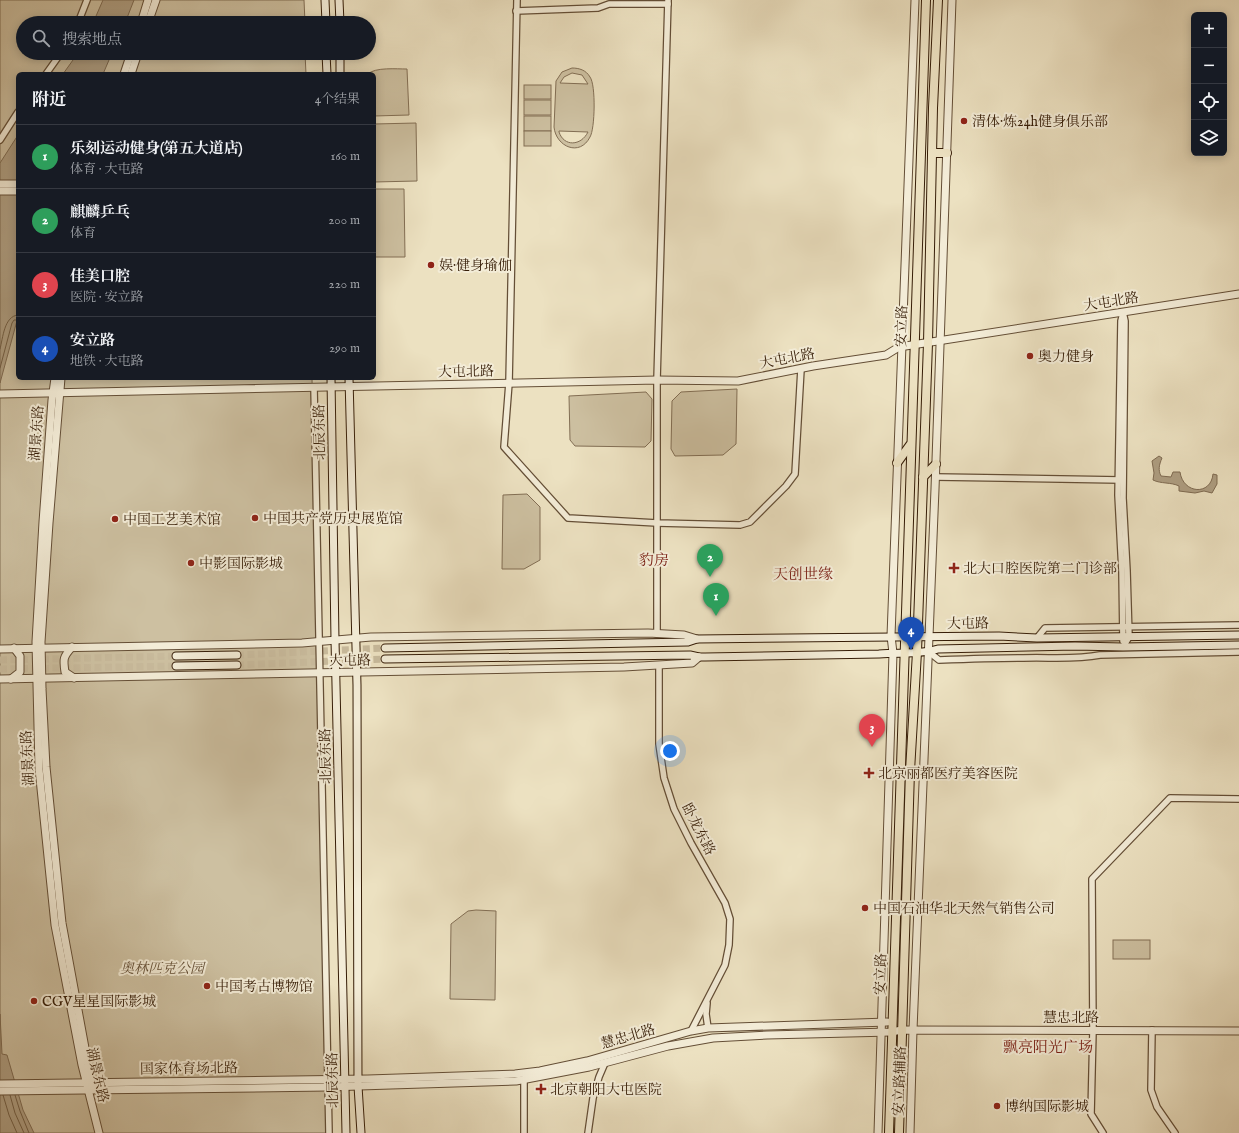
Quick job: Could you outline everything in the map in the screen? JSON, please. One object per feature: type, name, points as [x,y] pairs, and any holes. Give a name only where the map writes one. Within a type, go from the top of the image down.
[{"type":"main road","name":"安立路","points":[[888,1133],[905,636],[913,345],[920,206],[926,0]]},
{"type":"main road","name":"安立路","points":[[899,1133],[910,771],[917,652],[928,343],[933,108],[938,0]]},
{"type":"main road","points":[[932,153],[947,153]]},
{"type":"main road","points":[[897,463],[910,444]]},
{"type":"main road","points":[[923,477],[936,464]]},
{"type":"street","points":[[81,16],[87,0]]},
{"type":"street","points":[[143,16],[148,0]]},
{"type":"street","points":[[150,16],[156,0]]},
{"type":"street","points":[[325,0],[326,16]]},
{"type":"street","points":[[339,0],[340,16]]},
{"type":"street","points":[[517,0],[509,383],[504,448],[568,518],[657,523],[746,524],[750,522],[786,486],[795,474],[801,368]]},
{"type":"street","name":"安立路","points":[[882,1033],[894,652],[891,636],[915,0]]},
{"type":"street","points":[[913,1030],[936,476],[952,0]]},
{"type":"street","points":[[516,11],[598,8],[609,4],[668,2],[657,380],[657,634]]},
{"type":"street","points":[[48,72],[57,60]]},
{"type":"street","points":[[125,72],[129,60]]},
{"type":"street","points":[[132,72],[136,60]]},
{"type":"street","points":[[326,60],[327,72]]},
{"type":"street","points":[[340,60],[340,72]]},
{"type":"street","points":[[0,140],[16,115]]},
{"type":"street","points":[[0,184],[16,184]]},
{"type":"street","points":[[0,192],[16,191]]},
{"type":"street","name":"大屯北路","points":[[0,394],[657,380],[738,381],[801,368],[886,355],[899,347],[1239,294]]},
{"type":"street","points":[[1123,312],[1121,321],[1121,480],[1126,626],[1126,637],[1123,647]]},
{"type":"street","name":"湖景东路","points":[[55,380],[56,393],[43,514],[39,647],[39,769],[55,925],[82,1065],[104,1133]]},
{"type":"street","name":"湖景东路","points":[[56,393],[60,380]]},
{"type":"street","name":"北辰东路","points":[[331,380],[346,1133]]},
{"type":"street","name":"北辰东路","points":[[348,380],[356,638],[358,1082],[361,1133]]},
{"type":"street","name":"北辰东路","points":[[314,387],[329,1133]]},
{"type":"street","points":[[936,476],[1121,480]]},
{"type":"street","points":[[1037,638],[1045,628],[1239,625]]},
{"type":"street","name":"大屯路","points":[[0,649],[319,642],[371,637],[657,634],[684,635],[697,639]]},
{"type":"street","name":"大屯路","points":[[385,648],[688,642],[697,639],[891,636],[999,636],[1037,638],[1239,635]]},
{"type":"street","name":"大屯路","points":[[386,659],[677,655],[699,657],[879,654],[894,652],[929,652],[938,649],[1239,645]]},
{"type":"street","points":[[72,647],[65,655],[64,664],[65,672],[74,678]]},
{"type":"street","points":[[11,679],[20,672],[20,656],[14,648]]},
{"type":"street","points":[[929,652],[939,660],[1024,658],[1054,659],[1084,658],[1100,655],[1239,652]]},
{"type":"street","points":[[176,656],[238,655]]},
{"type":"street","name":"大屯路","points":[[0,679],[320,674],[336,672],[356,673],[659,666],[692,663],[699,657]]},
{"type":"street","points":[[176,666],[237,665]]},
{"type":"street","name":"卧龙东路","points":[[659,666],[659,744],[664,778],[674,809],[691,844],[725,903],[728,912],[730,932],[728,955],[721,973],[691,1031]]},
{"type":"street","points":[[1103,1133],[1091,1114],[1093,1030],[1092,879],[1170,798],[1239,799]]},
{"type":"street","name":"卧龙东路","points":[[708,1028],[706,1008],[710,995]]},
{"type":"street","points":[[892,1022],[902,1030]]},
{"type":"street","name":"慧忠北路","points":[[358,1082],[527,1073],[587,1061],[691,1031],[708,1028],[892,1022]]},
{"type":"street","name":"慧忠北路","points":[[358,1082],[524,1080],[605,1063],[668,1046],[713,1038],[767,1035],[882,1033],[902,1030],[1239,1031]]},
{"type":"street","name":"安立路辅路","points":[[910,1133],[913,1030]]},
{"type":"street","points":[[1152,1030],[1151,1090],[1157,1107],[1175,1133]]},
{"type":"street","name":"安立路辅路","points":[[878,1133],[882,1033]]},
{"type":"street","points":[[588,1133],[593,1098],[605,1063]]},
{"type":"street","points":[[524,1080],[524,1133]]},
{"type":"street","name":"国家体育场北路","points":[[22,1088],[358,1082]]},
{"type":"street","points":[[0,1084],[22,1088]]},
{"type":"street","name":"湖景东路","points":[[90,1086],[99,1133]]},
{"type":"street","points":[[0,1091],[22,1088]]},
{"type":"green space","name":"奥林匹克公园","points":[[0,0],[304,0],[305,16],[16,16],[16,60],[305,60],[306,72],[16,72],[16,380],[312,380],[327,1133],[0,1133]]},
{"type":"green space","points":[[572,68],[580,69],[590,77],[592,82],[594,107],[592,132],[586,143],[580,147],[569,147],[564,144],[559,140],[554,127],[556,81],[562,72]],"holes":[[[572,73],[582,75],[588,84],[560,83],[564,77]],[[559,131],[588,132],[581,140],[573,143],[561,137]]]},
{"type":"green space","points":[[381,69],[407,69],[409,115],[376,116],[376,72],[371,72]]},
{"type":"green space","points":[[524,85],[551,85],[551,99],[524,99]]},
{"type":"green space","points":[[524,100],[551,100],[551,115],[524,115]]},
{"type":"green space","points":[[524,116],[551,116],[551,131],[524,131]]},
{"type":"green space","points":[[416,123],[417,181],[376,182],[376,124]]},
{"type":"green space","points":[[524,131],[551,131],[551,146],[524,146]]},
{"type":"green space","points":[[376,189],[404,189],[405,257],[376,257]]},
{"type":"green space","points":[[737,389],[736,444],[723,455],[675,456],[671,449],[672,401],[681,392]]},
{"type":"green space","points":[[646,392],[652,399],[651,441],[645,447],[575,446],[570,440],[569,396]]},
{"type":"green space","points":[[527,494],[540,507],[540,560],[524,569],[502,569],[503,495]]},
{"type":"green space","points":[[468,911],[496,911],[495,1000],[450,999],[451,924]]},
{"type":"green space","points":[[1113,940],[1150,940],[1150,959],[1113,959]]},
{"type":"water","points":[[103,0],[134,0],[128,16],[96,16]]},
{"type":"water","points":[[73,60],[109,60],[104,72],[64,72]]},
{"type":"water","points":[[16,138],[16,324],[0,383],[0,163]]},
{"type":"water","points":[[1159,456],[1162,458],[1159,467],[1161,476],[1171,477],[1173,472],[1180,472],[1186,485],[1197,490],[1207,486],[1211,481],[1213,474],[1217,475],[1217,484],[1212,493],[1204,491],[1195,493],[1179,491],[1179,486],[1153,480],[1154,473],[1152,461]]},
{"type":"water","points":[[0,1014],[2,1054],[7,1055],[23,1110],[34,1133],[0,1133]]},
{"type":"tunnel","points":[[237,655],[385,648]]},
{"type":"tunnel","points":[[0,660],[176,656]]},
{"type":"tunnel","points":[[237,665],[385,659]]},
{"type":"tunnel","points":[[0,669],[176,666]]},
{"type":"place","name":"清体·炼24h健身俱乐部","points":[[964,121]]},
{"type":"place","name":"娱·健身瑜伽","points":[[431,265]]},
{"type":"place","name":"奥力健身","points":[[1030,356]]},
{"type":"place","name":"中国共产党历史展览馆","points":[[255,518]]},
{"type":"place","name":"中国工艺美术馆","points":[[115,519]]},
{"type":"place","name":"中影国际影城","points":[[191,563]]},
{"type":"place","name":"北大口腔医院第二门诊部","points":[[954,568]]},
{"type":"place","name":"麒麟乒乓","points":[[710,577]]},
{"type":"place","name":"乐刻运动健身(第五大道店)","points":[[716,616]]},
{"type":"place","name":"安立路","points":[[911,650]]},
{"type":"place","name":"佳美口腔","points":[[872,747]]},
{"type":"place","name":"北京丽都医疗美容医院","points":[[869,773]]},
{"type":"place","name":"中国石油华北天然气销售公司","points":[[865,908]]},
{"type":"place","name":"中国考古博物馆","points":[[207,986]]},
{"type":"place","name":"CGV星星国际影城","points":[[34,1001]]},
{"type":"place","name":"北京朝阳大屯医院","points":[[541,1089]]},
{"type":"place","name":"博纳国际影城","points":[[997,1106]]},
{"type":"district","name":"豹房","points":[[654,560]]},
{"type":"district","name":"天创世缘","points":[[803,574]]},
{"type":"district","name":"飘亮阳光广场","points":[[1048,1047]]}]
